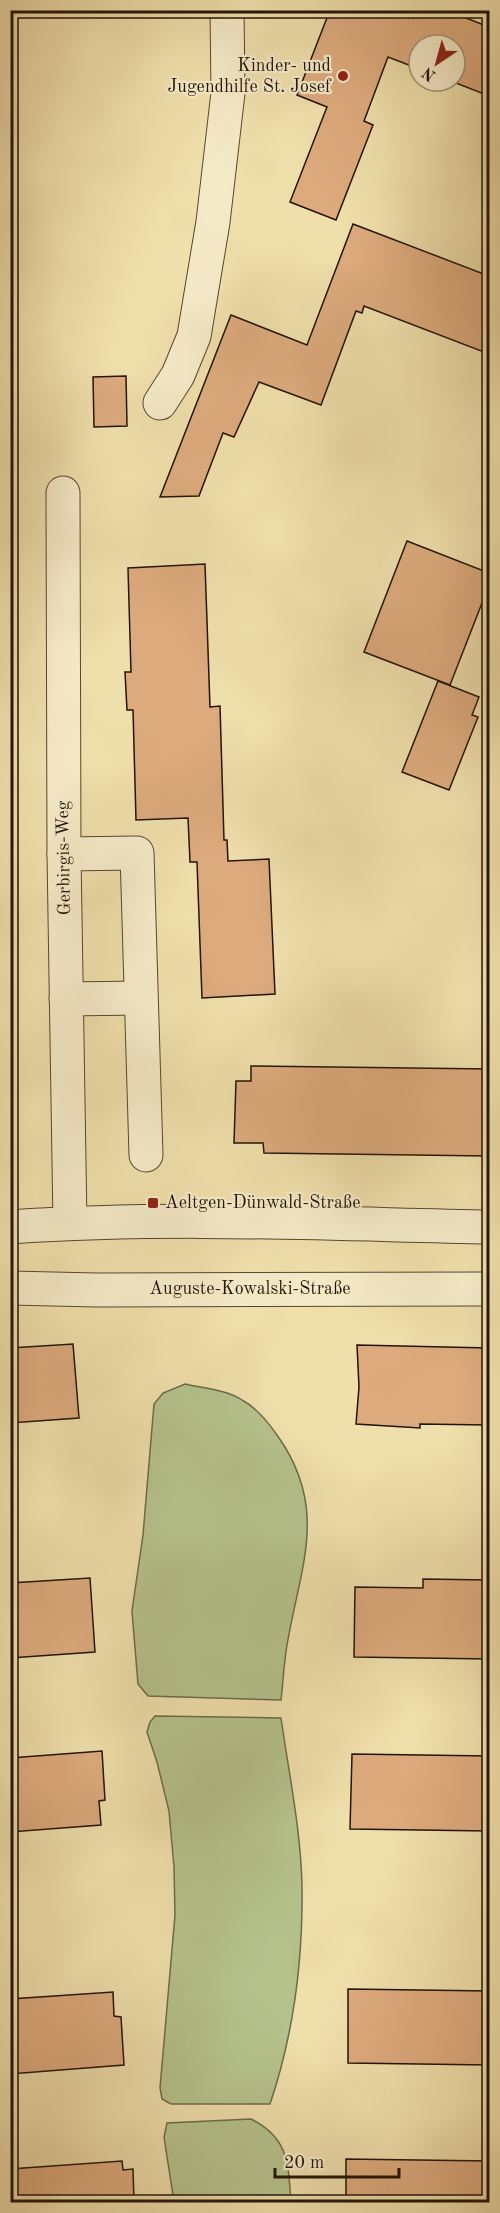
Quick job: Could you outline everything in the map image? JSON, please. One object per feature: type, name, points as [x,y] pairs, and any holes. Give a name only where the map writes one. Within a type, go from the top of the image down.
[{"type":"street","points":[[160,404],[178,375],[194,336],[213,222],[228,93],[227,10]]},
{"type":"street","name":"Gerbirgis-Weg","points":[[63,493],[64,854],[70,1223]]},
{"type":"street","points":[[64,854],[137,853],[146,1155]]},
{"type":"street","points":[[66,999],[140,998]]},
{"type":"street","points":[[10,1227],[70,1223],[181,1221],[489,1227]]},
{"type":"street","name":"Auguste-Kowalski-Straße","points":[[10,1288],[96,1290],[489,1289]]},
{"type":"green space","points":[[185,1384],[229,1394],[257,1411],[277,1435],[293,1462],[303,1488],[307,1513],[307,1538],[304,1564],[287,1645],[281,1700],[148,1696],[138,1684],[132,1611],[143,1535],[154,1404],[163,1393]]},
{"type":"green space","points":[[155,1716],[281,1718],[299,1845],[302,1915],[299,1970],[291,2024],[270,2104],[171,2104],[162,2099],[160,2088],[175,1915],[169,1811],[147,1732]]},
{"type":"green space","points":[[251,2119],[264,2126],[280,2143],[287,2164],[291,2202],[174,2202],[164,2137],[167,2123]]},
{"type":"building","points":[[330,10],[395,10],[414,18],[417,10],[446,10],[489,27],[489,96],[467,87],[467,33],[407,33],[407,64],[388,57],[364,121],[373,125],[336,220],[290,202],[327,107],[297,95]]},
{"type":"building","points":[[353,224],[489,276],[489,354],[364,306],[362,313],[356,311],[321,405],[259,382],[234,437],[223,433],[199,496],[160,497],[231,315],[307,345]]},
{"type":"building","points":[[126,376],[127,426],[94,427],[93,377]]},
{"type":"building","points":[[407,541],[489,573],[489,585],[450,685],[364,652]]},
{"type":"building","points":[[205,564],[210,707],[220,706],[224,840],[227,840],[228,861],[269,859],[275,994],[202,998],[197,862],[190,862],[188,818],[136,820],[133,710],[127,710],[125,672],[131,672],[128,568]]},
{"type":"building","points":[[438,681],[479,697],[472,715],[478,717],[449,790],[402,772]]},
{"type":"building","points":[[251,1066],[489,1069],[489,1156],[264,1153],[263,1143],[234,1143],[236,1081],[251,1081]]},
{"type":"building","points":[[73,1344],[79,1418],[10,1423],[10,1348]]},
{"type":"building","points":[[357,1345],[489,1348],[489,1425],[420,1424],[420,1428],[356,1424],[359,1387]]},
{"type":"building","points":[[90,1578],[95,1652],[10,1658],[10,1583]]},
{"type":"building","points":[[423,1579],[489,1580],[489,1659],[354,1657],[355,1587],[423,1588]]},
{"type":"building","points":[[102,1751],[105,1800],[99,1801],[101,1825],[10,1832],[10,1758]]},
{"type":"building","points":[[352,1754],[489,1756],[489,1831],[350,1829]]},
{"type":"building","points":[[348,1989],[489,1991],[489,2065],[348,2063]]},
{"type":"building","points":[[113,1992],[114,2016],[121,2017],[124,2065],[10,2074],[10,1999]]},
{"type":"building","points":[[346,2159],[489,2161],[489,2202],[346,2202]]},
{"type":"building","points":[[122,2161],[123,2170],[133,2169],[134,2202],[10,2202],[10,2169]]},
{"type":"place","name":"Kinder- und Jugendhilfe St. Josef","points":[[343,76]]},
{"type":"place","name":"Aeltgen-Dünwald-Straße","points":[[153,1203]]}]
